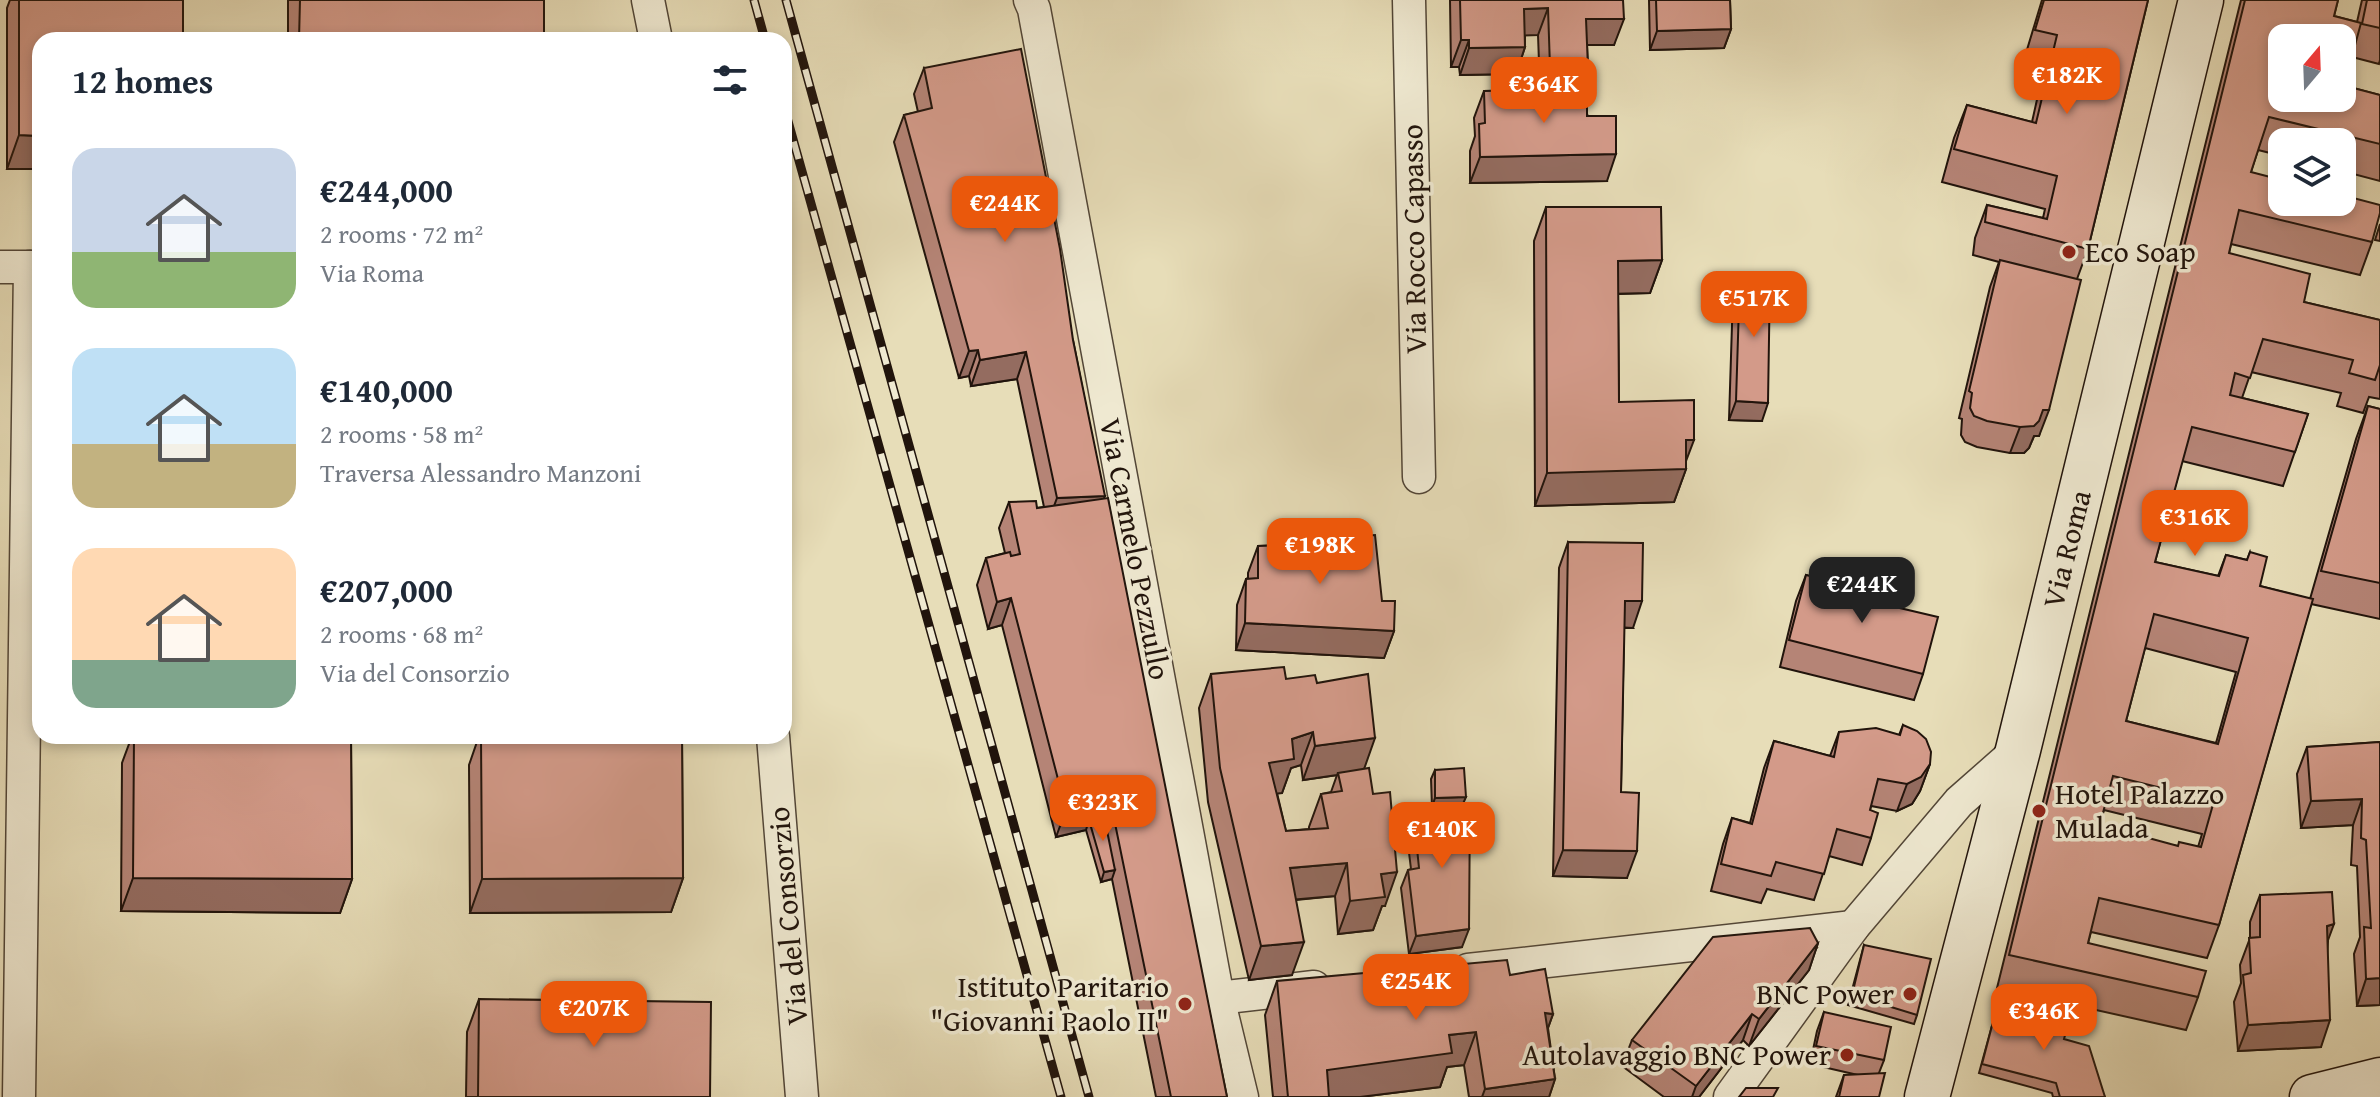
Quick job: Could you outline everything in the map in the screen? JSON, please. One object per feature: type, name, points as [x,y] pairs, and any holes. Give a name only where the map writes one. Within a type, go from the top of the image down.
[{"type":"street","points":[[648,0],[654,32]]},
{"type":"street","name":"Via Carmelo Pezzullo","points":[[1030,0],[1218,998],[1242,1097]]},
{"type":"street","name":"Via Rocco Capasso","points":[[1409,0],[1419,477]]},
{"type":"street","name":"Via Roma","points":[[1927,1097],[2018,750],[2201,0]]},
{"type":"street","points":[[19,1097],[23,267]]},
{"type":"street","name":"Via del Consorzio","points":[[774,744],[802,1097]]},
{"type":"street","points":[[1730,1097],[1853,927],[1959,802],[2018,750]]},
{"type":"street","points":[[1440,973],[1853,927]]},
{"type":"street","points":[[1218,998],[1345,984]]},
{"type":"street","points":[[2312,1097],[2380,1080]]},
{"type":"building","points":[[19,0],[183,0],[183,32],[32,32],[32,136],[19,135]]},
{"type":"building","points":[[300,0],[544,0],[544,32],[299,32]]},
{"type":"building","points":[[1460,0],[1623,0],[1624,19],[1586,19],[1588,68],[1550,67],[1548,8],[1524,9],[1525,47],[1469,48],[1469,40],[1461,40]]},
{"type":"building","points":[[1656,0],[1730,0],[1731,29],[1657,31]]},
{"type":"building","points":[[2044,0],[2148,0],[2088,249],[1985,222],[1987,205],[2047,219],[2057,176],[1954,149],[1967,105],[2036,123],[2057,35],[2035,30]]},
{"type":"building","points":[[2245,0],[2338,0],[2334,16],[2361,23],[2356,42],[2356,24],[2268,24],[2268,112],[2356,112],[2356,89],[2380,95],[2380,144],[2356,138],[2356,128],[2314,128],[2269,117],[2251,172],[2268,176],[2268,216],[2356,216],[2356,199],[2380,205],[2372,242],[2239,210],[2229,253],[2310,274],[2304,302],[2380,320],[2380,365],[2375,380],[2349,373],[2353,360],[2263,339],[2250,378],[2235,373],[2230,395],[2308,414],[2295,452],[2192,427],[2155,562],[2219,576],[2226,555],[2247,560],[2250,552],[2267,557],[2260,586],[2313,599],[2219,925],[2099,898],[2088,943],[2206,971],[2198,997],[2009,955]],"holes":[[[2154,614],[2248,638],[2218,744],[2126,721]],[[2113,776],[2214,801],[2201,847],[2179,842],[2178,846],[2119,830],[2117,837],[2098,831]]]},
{"type":"building","points":[[2367,0],[2380,0],[2380,28],[2362,24]]},
{"type":"building","points":[[1021,49],[1060,249],[1073,340],[1105,496],[1057,498],[1026,352],[980,360],[978,350],[969,351],[904,115],[932,108],[924,68]]},
{"type":"building","points":[[1587,89],[1587,116],[1616,116],[1616,154],[1480,157],[1479,124],[1485,123],[1484,91]]},
{"type":"building","points":[[1546,207],[1661,207],[1662,260],[1618,261],[1619,402],[1694,400],[1694,440],[1686,440],[1686,469],[1547,473]]},
{"type":"building","points":[[2000,260],[2081,280],[2049,410],[2043,410],[2034,426],[2020,427],[1987,421],[1974,416],[1970,408],[1972,393],[1969,391]]},
{"type":"building","points":[[1740,274],[1770,275],[1768,403],[1736,401]]},
{"type":"building","points":[[2368,406],[2380,409],[2380,583],[2321,571]]},
{"type":"building","points":[[1108,498],[1227,1097],[1171,1097],[1110,799],[1066,810],[1011,598],[997,602],[986,558],[1010,552],[1011,556],[1020,554],[1009,502],[1036,501],[1037,508]]},
{"type":"building","points":[[1375,535],[1382,601],[1395,601],[1394,631],[1245,623],[1246,579],[1258,578],[1258,546],[1306,544],[1306,539]]},
{"type":"building","points":[[1568,542],[1643,543],[1642,601],[1625,601],[1621,792],[1639,793],[1637,851],[1563,850]]},
{"type":"building","points":[[1806,575],[1892,596],[1887,605],[1938,617],[1923,674],[1789,640]]},
{"type":"building","points":[[1284,667],[1286,679],[1315,675],[1317,683],[1368,674],[1375,738],[1315,746],[1313,732],[1292,739],[1294,759],[1269,763],[1286,831],[1328,828],[1321,794],[1342,791],[1338,773],[1369,768],[1373,794],[1390,792],[1397,872],[1381,874],[1385,897],[1350,901],[1347,863],[1290,868],[1304,942],[1261,946],[1220,768],[1211,674]]},
{"type":"building","points":[[1903,725],[1926,739],[1931,752],[1930,764],[1921,777],[1907,784],[1878,779],[1870,810],[1878,813],[1871,838],[1837,829],[1824,874],[1776,862],[1771,876],[1721,864],[1732,818],[1752,824],[1774,741],[1834,757],[1839,732],[1876,728],[1900,735]]},
{"type":"building","points":[[2380,742],[2380,978],[2366,979],[2364,927],[2371,928],[2366,840],[2361,838],[2362,799],[2311,801],[2307,747]]},
{"type":"building","points":[[134,744],[351,744],[352,879],[133,878]]},
{"type":"building","points":[[481,744],[682,744],[683,878],[482,879]]},
{"type":"building","points":[[1464,768],[1466,797],[1435,798],[1435,770]]},
{"type":"building","points":[[1470,803],[1469,929],[1416,936],[1408,870],[1419,868],[1413,809]]},
{"type":"building","points":[[1104,816],[1115,870],[1104,872],[1089,820]]},
{"type":"building","points":[[2332,892],[2334,924],[2327,926],[2330,1020],[2248,1025],[2243,975],[2251,973],[2249,938],[2260,937],[2260,895]]},
{"type":"building","points":[[1810,928],[1818,943],[1759,1019],[1752,1014],[1696,1086],[1632,1040],[1713,937]]},
{"type":"building","points":[[1864,945],[1931,959],[1917,1015],[1852,995]]},
{"type":"building","points":[[1507,960],[1510,975],[1545,969],[1553,1014],[1545,1013],[1555,1079],[1485,1089],[1476,1032],[1449,1035],[1452,1053],[1327,1070],[1329,1097],[1288,1097],[1277,981]]},
{"type":"building","points":[[479,999],[711,1002],[710,1097],[478,1097]]},
{"type":"building","points":[[2019,1001],[2071,1014],[2064,1039],[2089,1046],[2105,1097],[2060,1097],[2056,1083],[1982,1064],[1993,1022],[2012,1027]]},
{"type":"building","points":[[1824,1012],[1891,1027],[1884,1060],[1816,1046]]},
{"type":"building","points":[[1885,1073],[1879,1097],[1839,1097],[1844,1075]]},
{"type":"building","points":[[1746,1088],[1778,1088],[1773,1097],[1739,1097]]},
{"type":"railway","points":[[754,0],[763,32]]},
{"type":"railway","points":[[786,0],[1089,1097]]},
{"type":"railway","points":[[792,136],[1061,1097]]},
{"type":"place","name":"Eco Soap","points":[[2069,252]]},
{"type":"place","name":"Hotel Palazzo Mulada","points":[[2039,811]]},
{"type":"place","name":"BNC Power","points":[[1910,994]]},
{"type":"place","name":"Istituto Paritario \"Giovanni Paolo II\"","points":[[1185,1004]]},
{"type":"place","name":"Autolavaggio BNC Power","points":[[1847,1055]]}]
